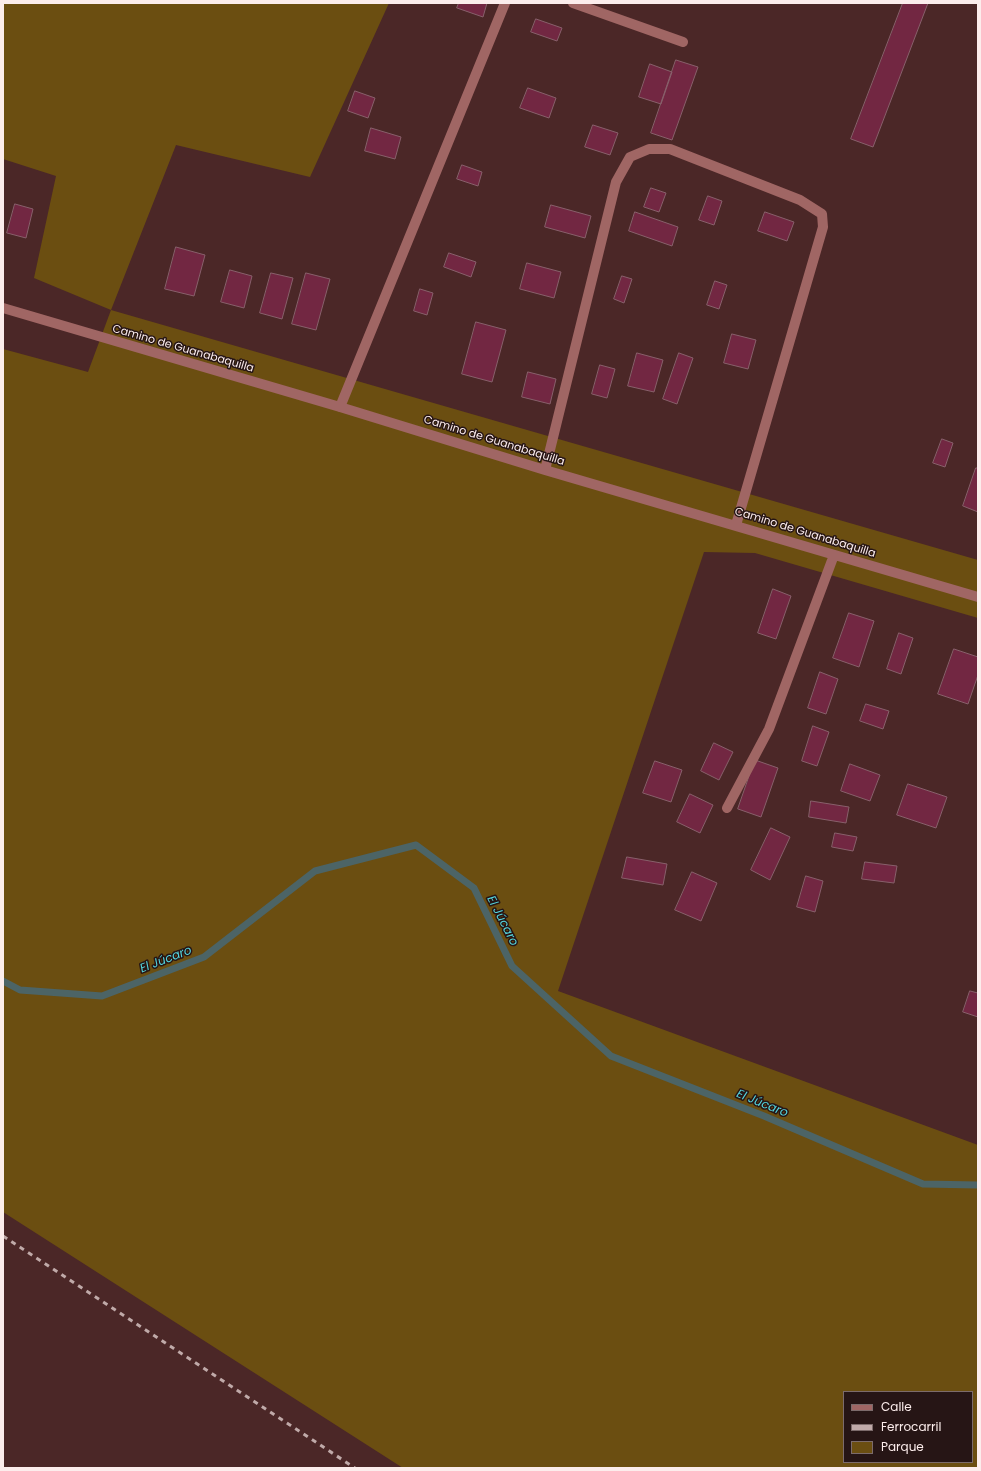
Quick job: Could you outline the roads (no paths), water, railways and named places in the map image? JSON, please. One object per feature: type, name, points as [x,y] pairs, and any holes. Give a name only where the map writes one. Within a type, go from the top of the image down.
[{"type":"street","points":[[340,407],[505,3]]},
{"type":"street","points":[[573,3],[683,42]]},
{"type":"street","points":[[545,470],[616,182],[630,157],[649,149],[670,149],[800,200],[822,214],[823,227],[736,525]]},
{"type":"street","name":"Camino de Guanabaquilla","points":[[3,308],[340,407],[545,470],[978,597]]},
{"type":"street","points":[[727,808],[769,729],[834,554]]},
{"type":"waterway","name":"El Júcaro","points":[[3,981],[20,990],[102,996],[204,957],[315,871],[416,845],[474,888],[512,966],[611,1056],[764,1116],[923,1184],[978,1185]]},
{"type":"railway","points":[[3,1236],[355,1468]]}]
